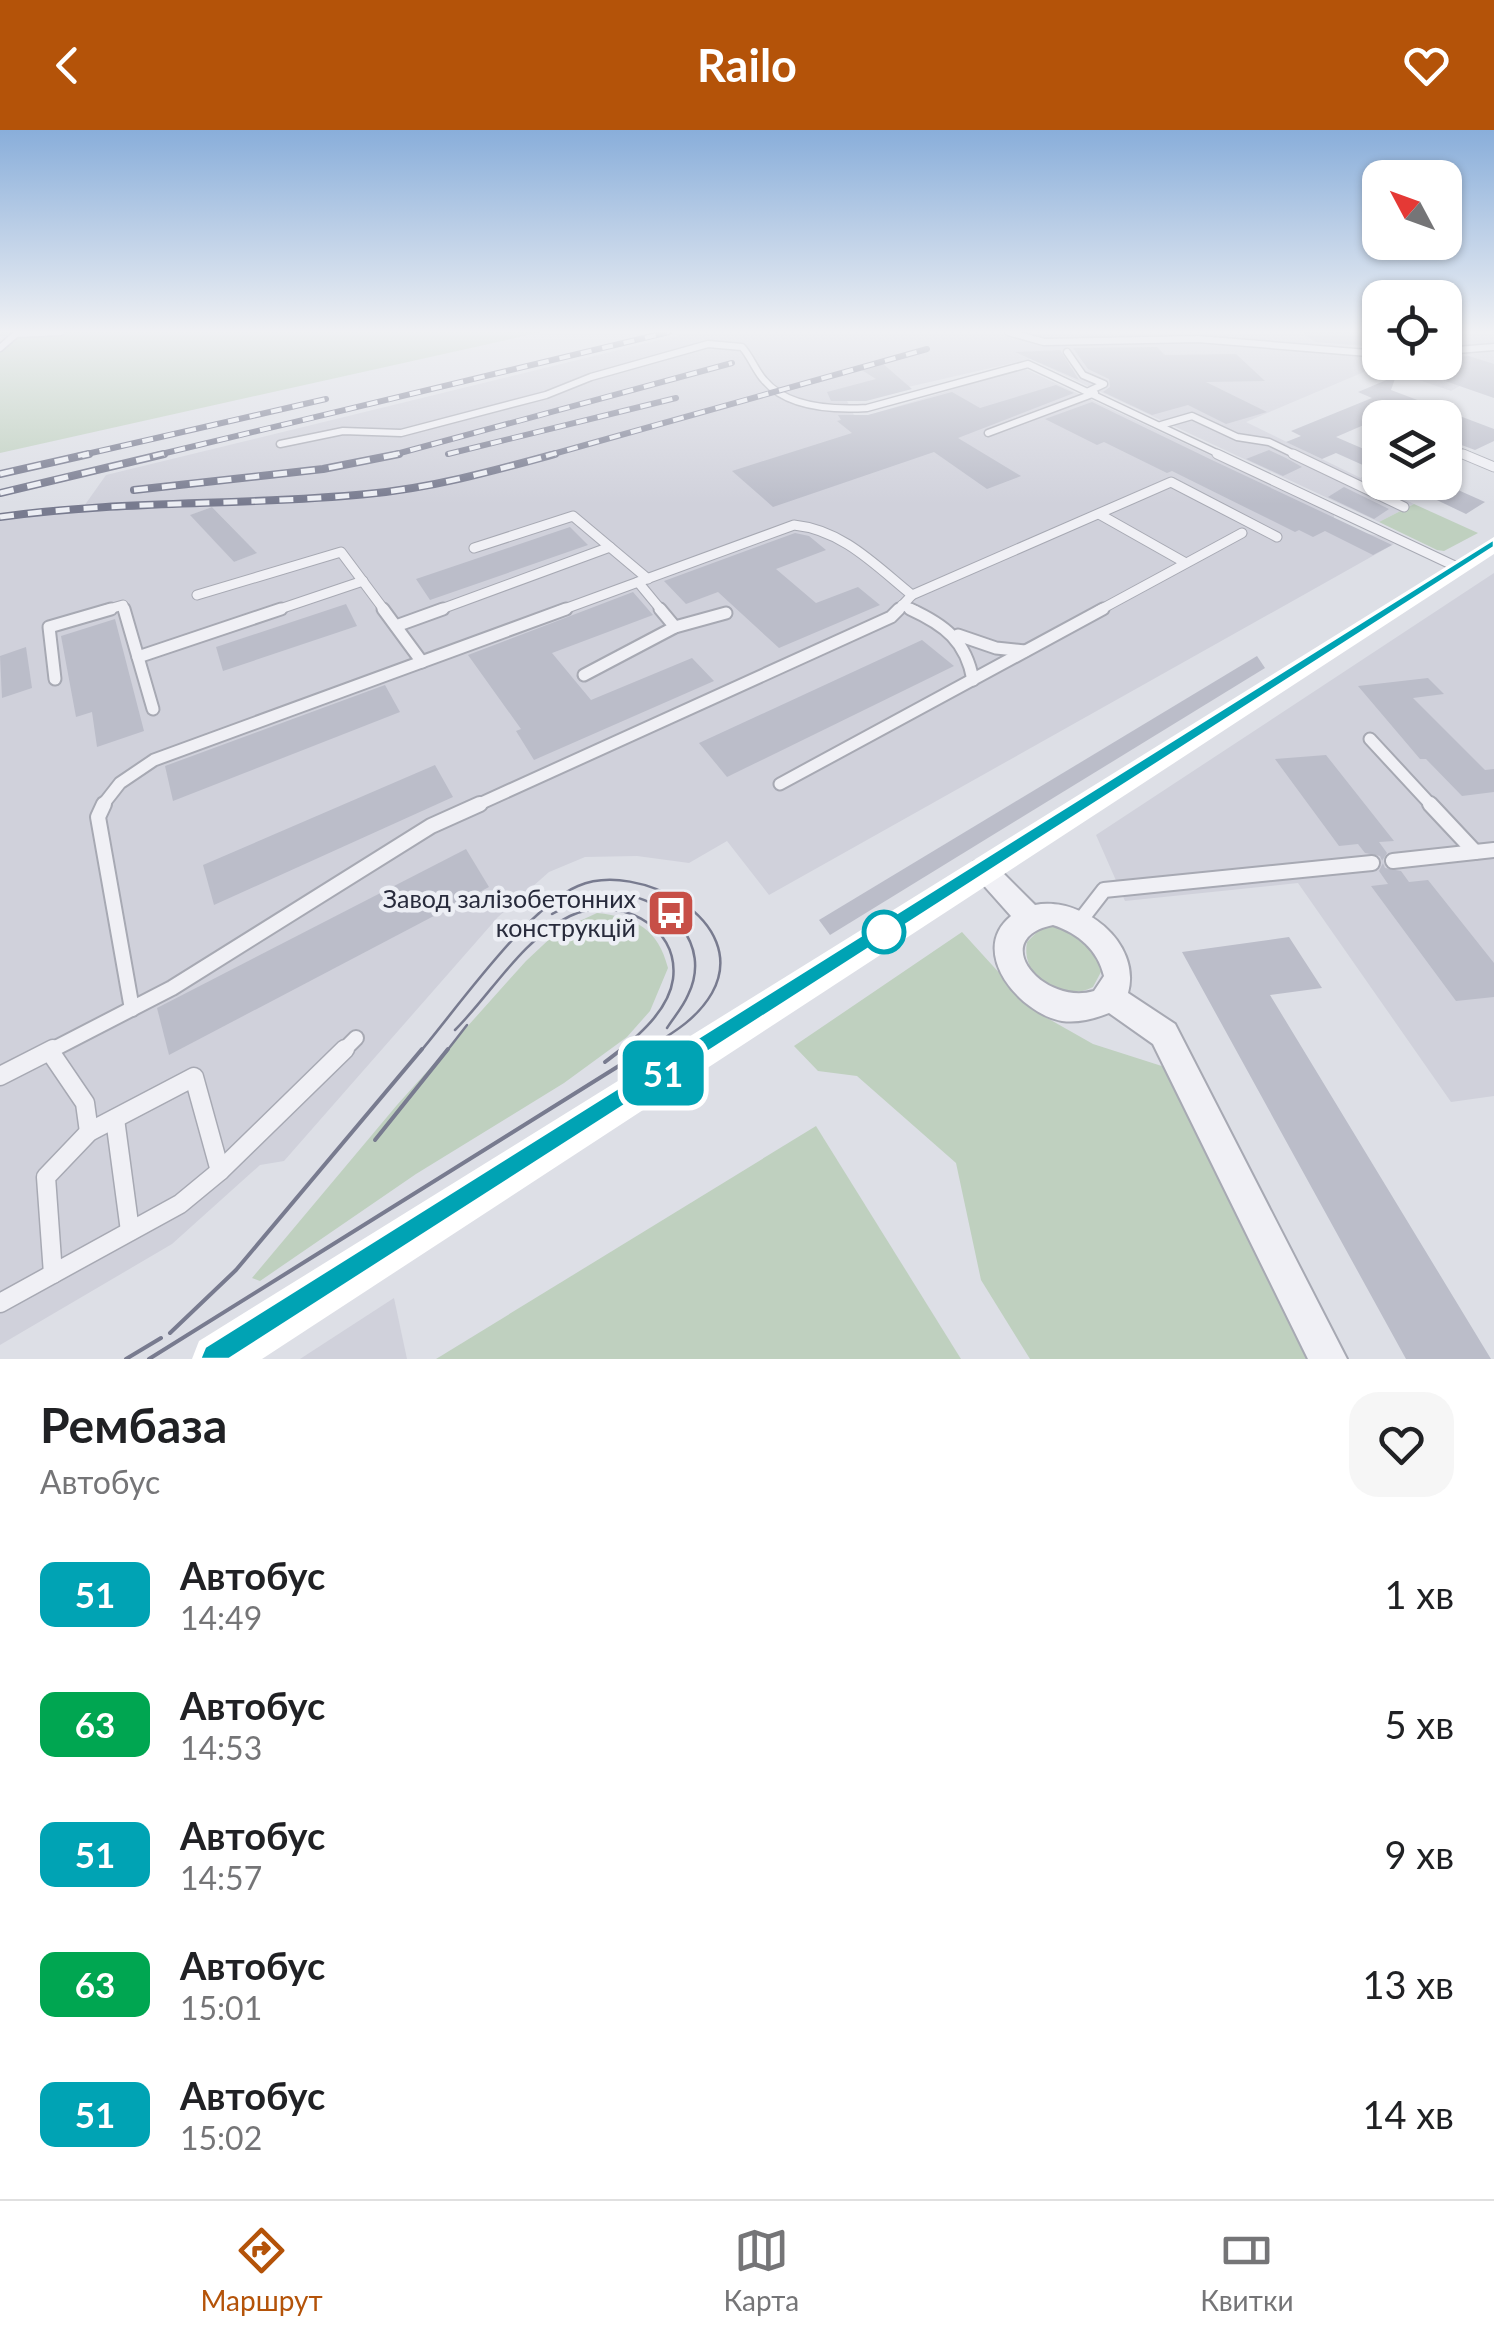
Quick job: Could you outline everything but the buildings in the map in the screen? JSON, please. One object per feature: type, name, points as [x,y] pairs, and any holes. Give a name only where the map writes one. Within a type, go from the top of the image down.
[{"type":"main road","points":[[217,1359],[1494,544]]},
{"type":"street","points":[[983,870],[1029,917]]},
{"type":"street","points":[[1053,913],[1080,921],[1103,938],[1117,974],[1108,996],[1087,1008],[1073,1009],[1031,992],[1012,968],[1008,956],[1012,932],[1029,917],[1053,913]]},
{"type":"street","points":[[1108,996],[1164,1034],[1328,1359]]},
{"type":"lane","points":[[280,444],[343,432],[376,436],[400,433],[561,389]]},
{"type":"lane","points":[[776,389],[840,409],[867,408],[933,389]]},
{"type":"lane","points":[[1086,389],[1457,568]]},
{"type":"lane","points":[[988,434],[1096,389]]},
{"type":"lane","points":[[1162,426],[1192,416],[1237,438],[1269,442],[1404,507]]},
{"type":"lane","points":[[1462,453],[1494,467]]},
{"type":"lane","points":[[0,1076],[132,1009],[431,826],[891,617],[912,595],[1171,482],[1276,537]]},
{"type":"lane","points":[[1098,514],[1184,562]]},
{"type":"lane","points":[[474,548],[573,516],[643,581],[675,627]]},
{"type":"lane","points":[[132,1009],[98,818],[105,796],[154,760],[794,525],[811,524],[831,533],[912,595]]},
{"type":"lane","points":[[780,784],[1242,534]]},
{"type":"lane","points":[[396,626],[610,548]]},
{"type":"lane","points":[[197,595],[341,552],[422,662]]},
{"type":"lane","points":[[138,657],[363,581]]},
{"type":"lane","points":[[55,678],[49,627],[123,604],[154,709]]},
{"type":"lane","points":[[902,605],[958,634],[996,648],[1024,651]]},
{"type":"lane","points":[[584,675],[675,627],[726,613]]},
{"type":"lane","points":[[958,634],[971,662],[973,680]]},
{"type":"lane","points":[[1370,740],[1475,852]]},
{"type":"lane","points":[[1393,860],[1494,850]]},
{"type":"lane","points":[[1080,921],[1104,890],[1372,863]]},
{"type":"lane","points":[[0,1303],[180,1204],[220,1171],[356,1038]]},
{"type":"lane","points":[[52,1052],[85,1103],[89,1132]]},
{"type":"lane","points":[[53,1274],[46,1178],[89,1132],[194,1077],[220,1171]]},
{"type":"lane","points":[[114,1119],[130,1231]]},
{"type":"shaded area","points":[[457,389],[898,389],[847,401],[856,419],[953,389],[1069,389],[1334,513],[1334,527],[1379,536],[1394,544],[769,895],[727,841],[689,863],[637,856],[585,857],[549,872],[498,917],[284,1161],[260,1165],[172,1244],[0,1345],[0,520],[82,509],[106,475]],"holes":[[[212,507],[256,553],[234,562],[191,515]]]},
{"type":"shaded area","points":[[1095,389],[1323,389],[1246,422],[1362,479],[1362,500],[1406,500],[1414,504],[1379,522]]},
{"type":"shaded area","points":[[1494,573],[1494,1096],[1451,1102],[1298,883],[1125,901],[1096,835]]},
{"type":"shaded area","points":[[394,1298],[407,1359],[300,1359]]},
{"type":"green space","points":[[0,389],[285,389],[0,453]]},
{"type":"green space","points":[[1414,504],[1478,533],[1444,551],[1379,522]]},
{"type":"green space","points":[[597,913],[643,927],[658,944],[668,968],[650,1011],[627,1037],[564,1083],[416,1174],[260,1281],[252,1278],[397,1105],[526,961],[558,931]]},
{"type":"green space","points":[[1051,926],[1077,935],[1095,954],[1102,970],[1093,987],[1057,990],[1037,977],[1030,967],[1027,942],[1040,929]]},
{"type":"green space","points":[[962,932],[1033,1010],[1093,1044],[1168,1068],[1309,1359],[1030,1359],[981,1280],[956,1163],[857,1076],[818,1071],[794,1046]]},
{"type":"green space","points":[[816,1126],[961,1359],[436,1359]]},
{"type":"tram line","points":[[420,1052],[494,960],[538,914],[578,886],[603,880],[657,889],[703,921],[716,942],[720,967],[706,1003],[681,1027],[642,1052]]},
{"type":"tram line","points":[[552,914],[584,899],[609,894],[636,897],[669,914],[690,942],[695,958],[688,995],[667,1028]]},
{"type":"tram line","points":[[455,1030],[537,938],[570,916],[606,909],[624,912],[655,929],[672,959],[673,979],[666,1000],[653,1020],[619,1052]]},
{"type":"tram line","points":[[446,1052],[467,1025]]},
{"type":"tram line","points":[[170,1333],[236,1270],[422,1049]]},
{"type":"tram line","points":[[375,1140],[448,1049]]},
{"type":"tram line","points":[[605,1062],[622,1049]]},
{"type":"tram line","points":[[149,1359],[646,1049]]},
{"type":"tram line","points":[[126,1359],[161,1338]]},
{"type":"railway","points":[[153,456],[430,389]]},
{"type":"railway","points":[[389,456],[635,389]]},
{"type":"railway","points":[[546,456],[783,389]]},
{"type":"railway","points":[[448,454],[676,398]]},
{"type":"railway","points":[[78,456],[326,399]]},
{"type":"railway","points":[[0,474],[89,454]]},
{"type":"railway","points":[[0,493],[164,454]]},
{"type":"railway","points":[[389,456],[399,454]]},
{"type":"railway","points":[[0,517],[391,491],[555,454]]},
{"type":"railway","points":[[134,490],[323,469],[389,456]]},
{"type":"bus line","name":"51","points":[[217,1359],[1494,544]]},
{"type":"place","name":"Завод залізобетонних конструкцій","points":[[671,913]]}]
